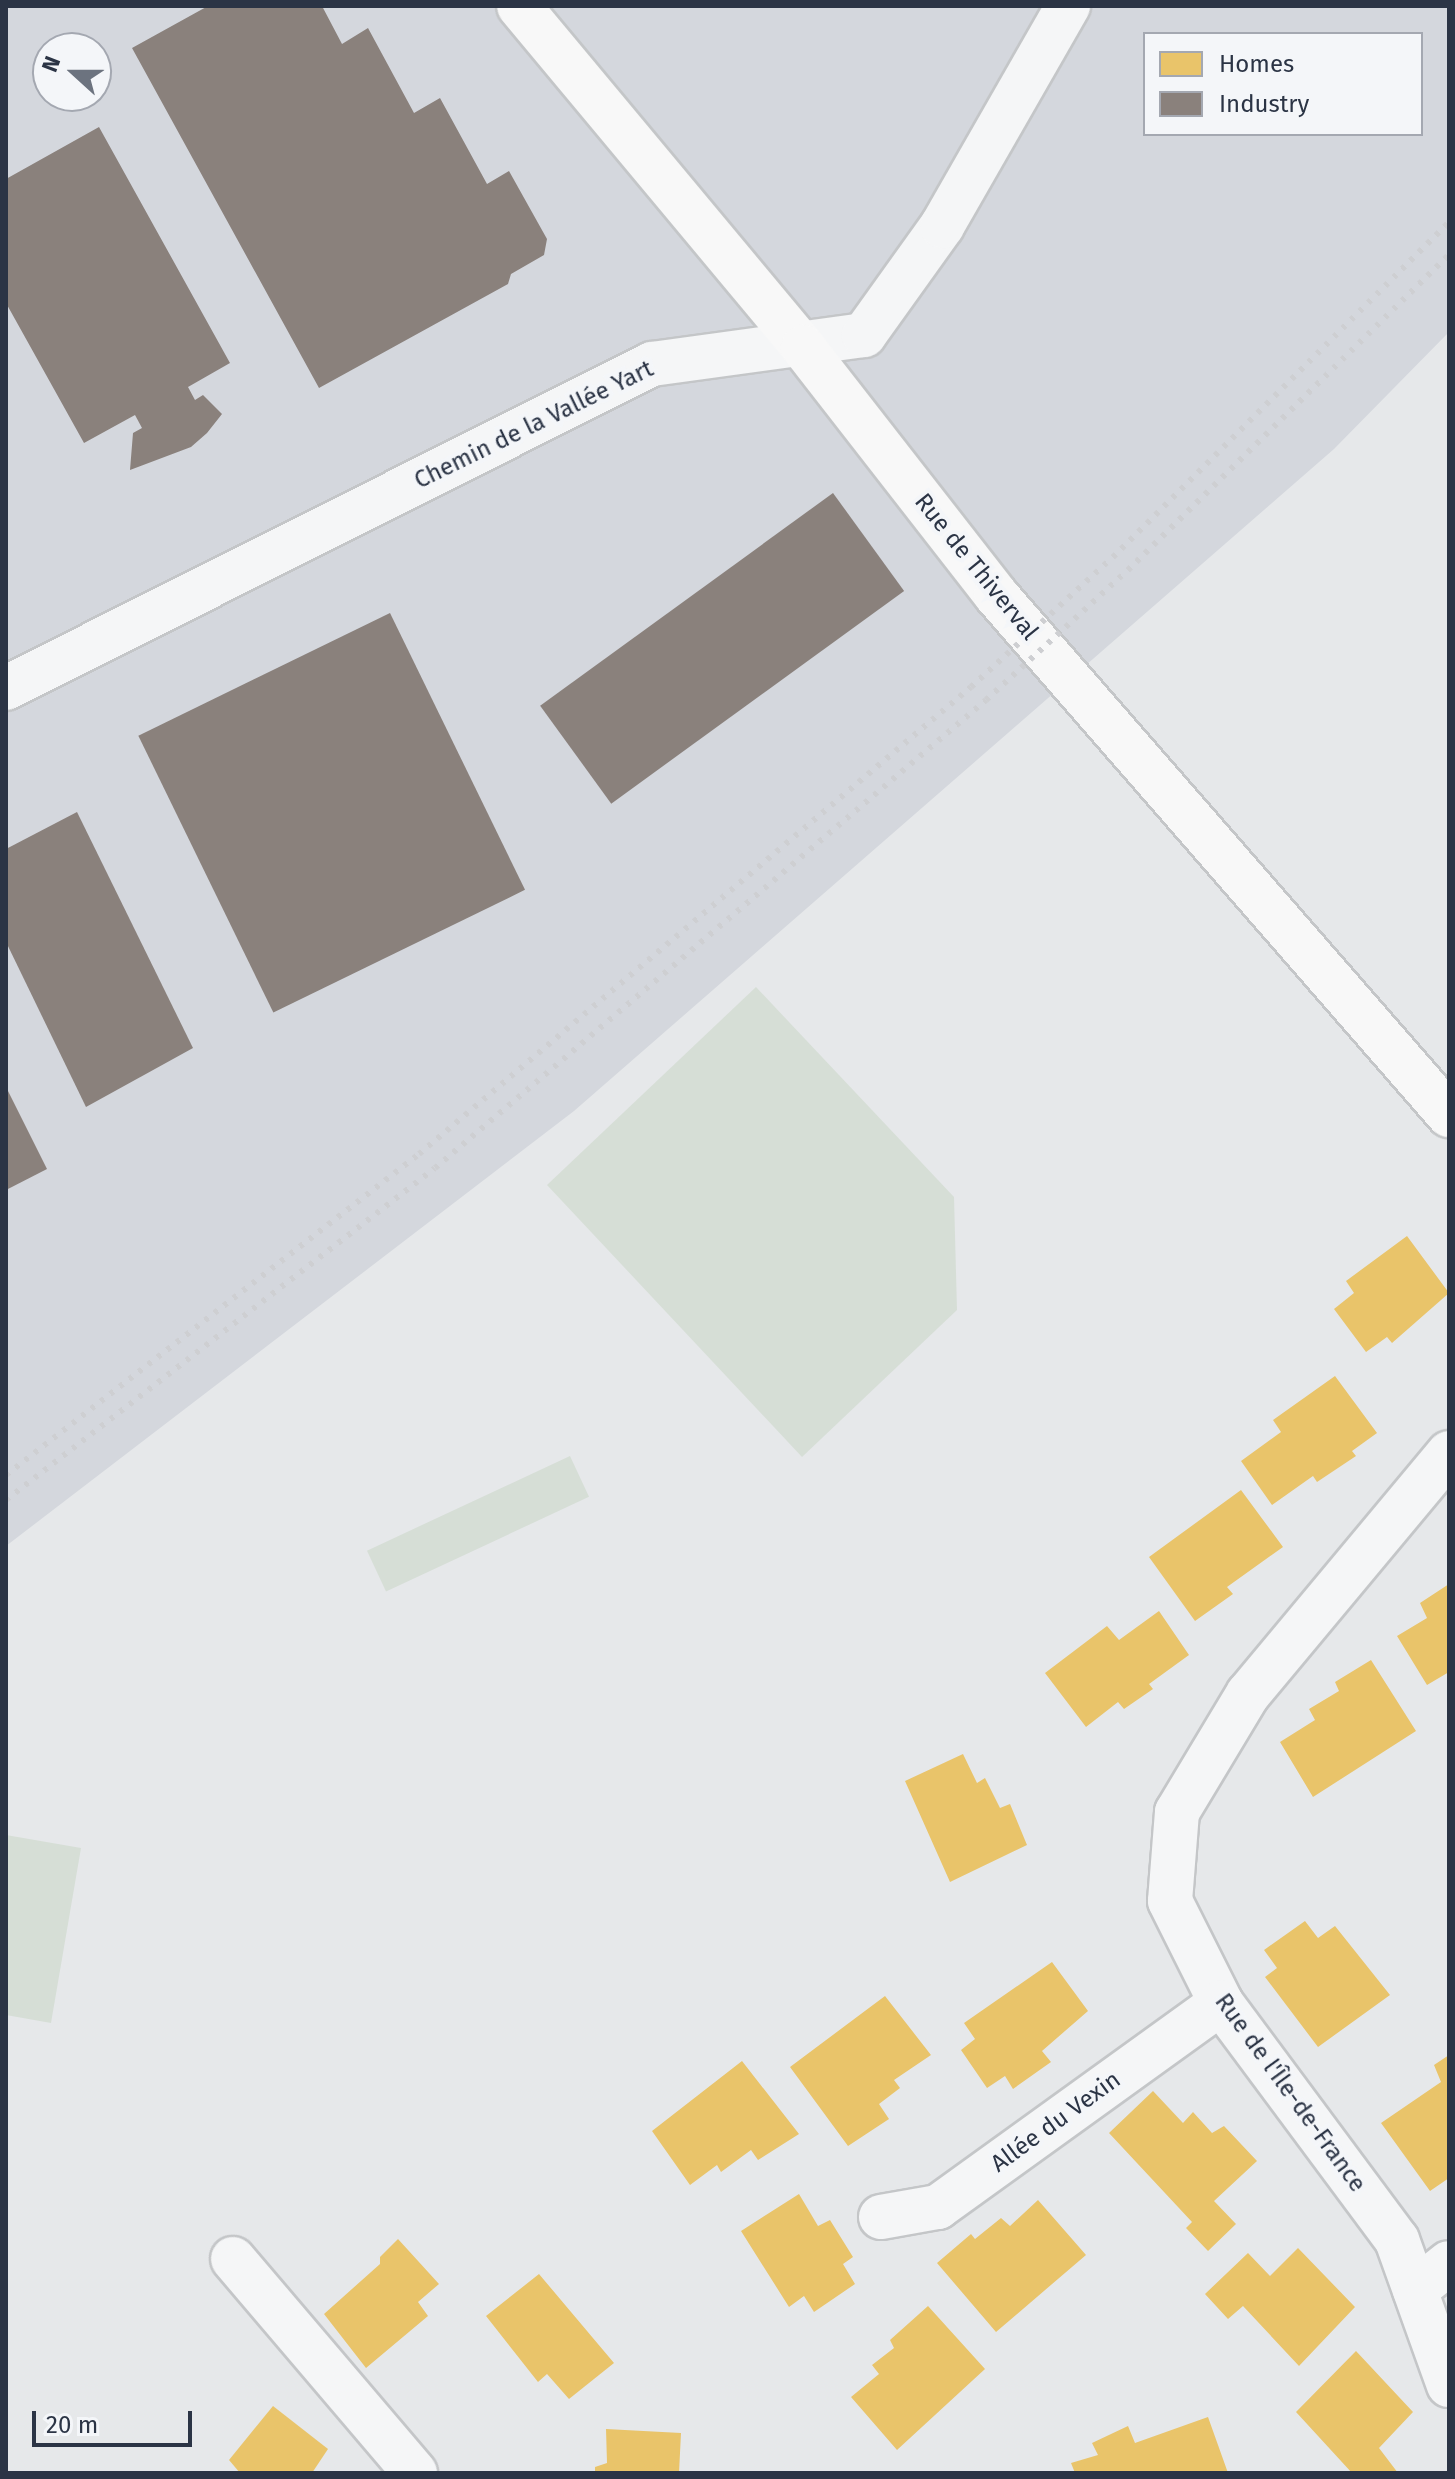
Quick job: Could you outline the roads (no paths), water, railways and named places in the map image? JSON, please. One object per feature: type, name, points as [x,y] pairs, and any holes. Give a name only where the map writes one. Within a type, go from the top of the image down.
[{"type":"street","name":"Rue de Thiverval","points":[[519,6],[803,347],[996,595],[1449,1115]]},
{"type":"street","name":"Chemin de la Vallée Yart","points":[[6,688],[652,364],[803,347],[864,335],[942,226],[1068,6]]},
{"type":"street","name":"Rue de l'Île-de-France","points":[[1449,1453],[1248,1694],[1177,1812],[1170,1901],[1221,2003],[1397,2240],[1449,2385]]},
{"type":"street","name":"Allée du Vexin","points":[[881,2217],[938,2207],[1221,2003]]},
{"type":"street","points":[[233,2259],[415,2473]]},
{"type":"street","points":[[1415,2290],[1449,2263]]},
{"type":"railway","points":[[6,1475],[419,1154],[971,687],[1113,557],[1449,222]]},
{"type":"railway","points":[[6,1500],[435,1168],[986,700],[1128,570],[1449,255]]}]
